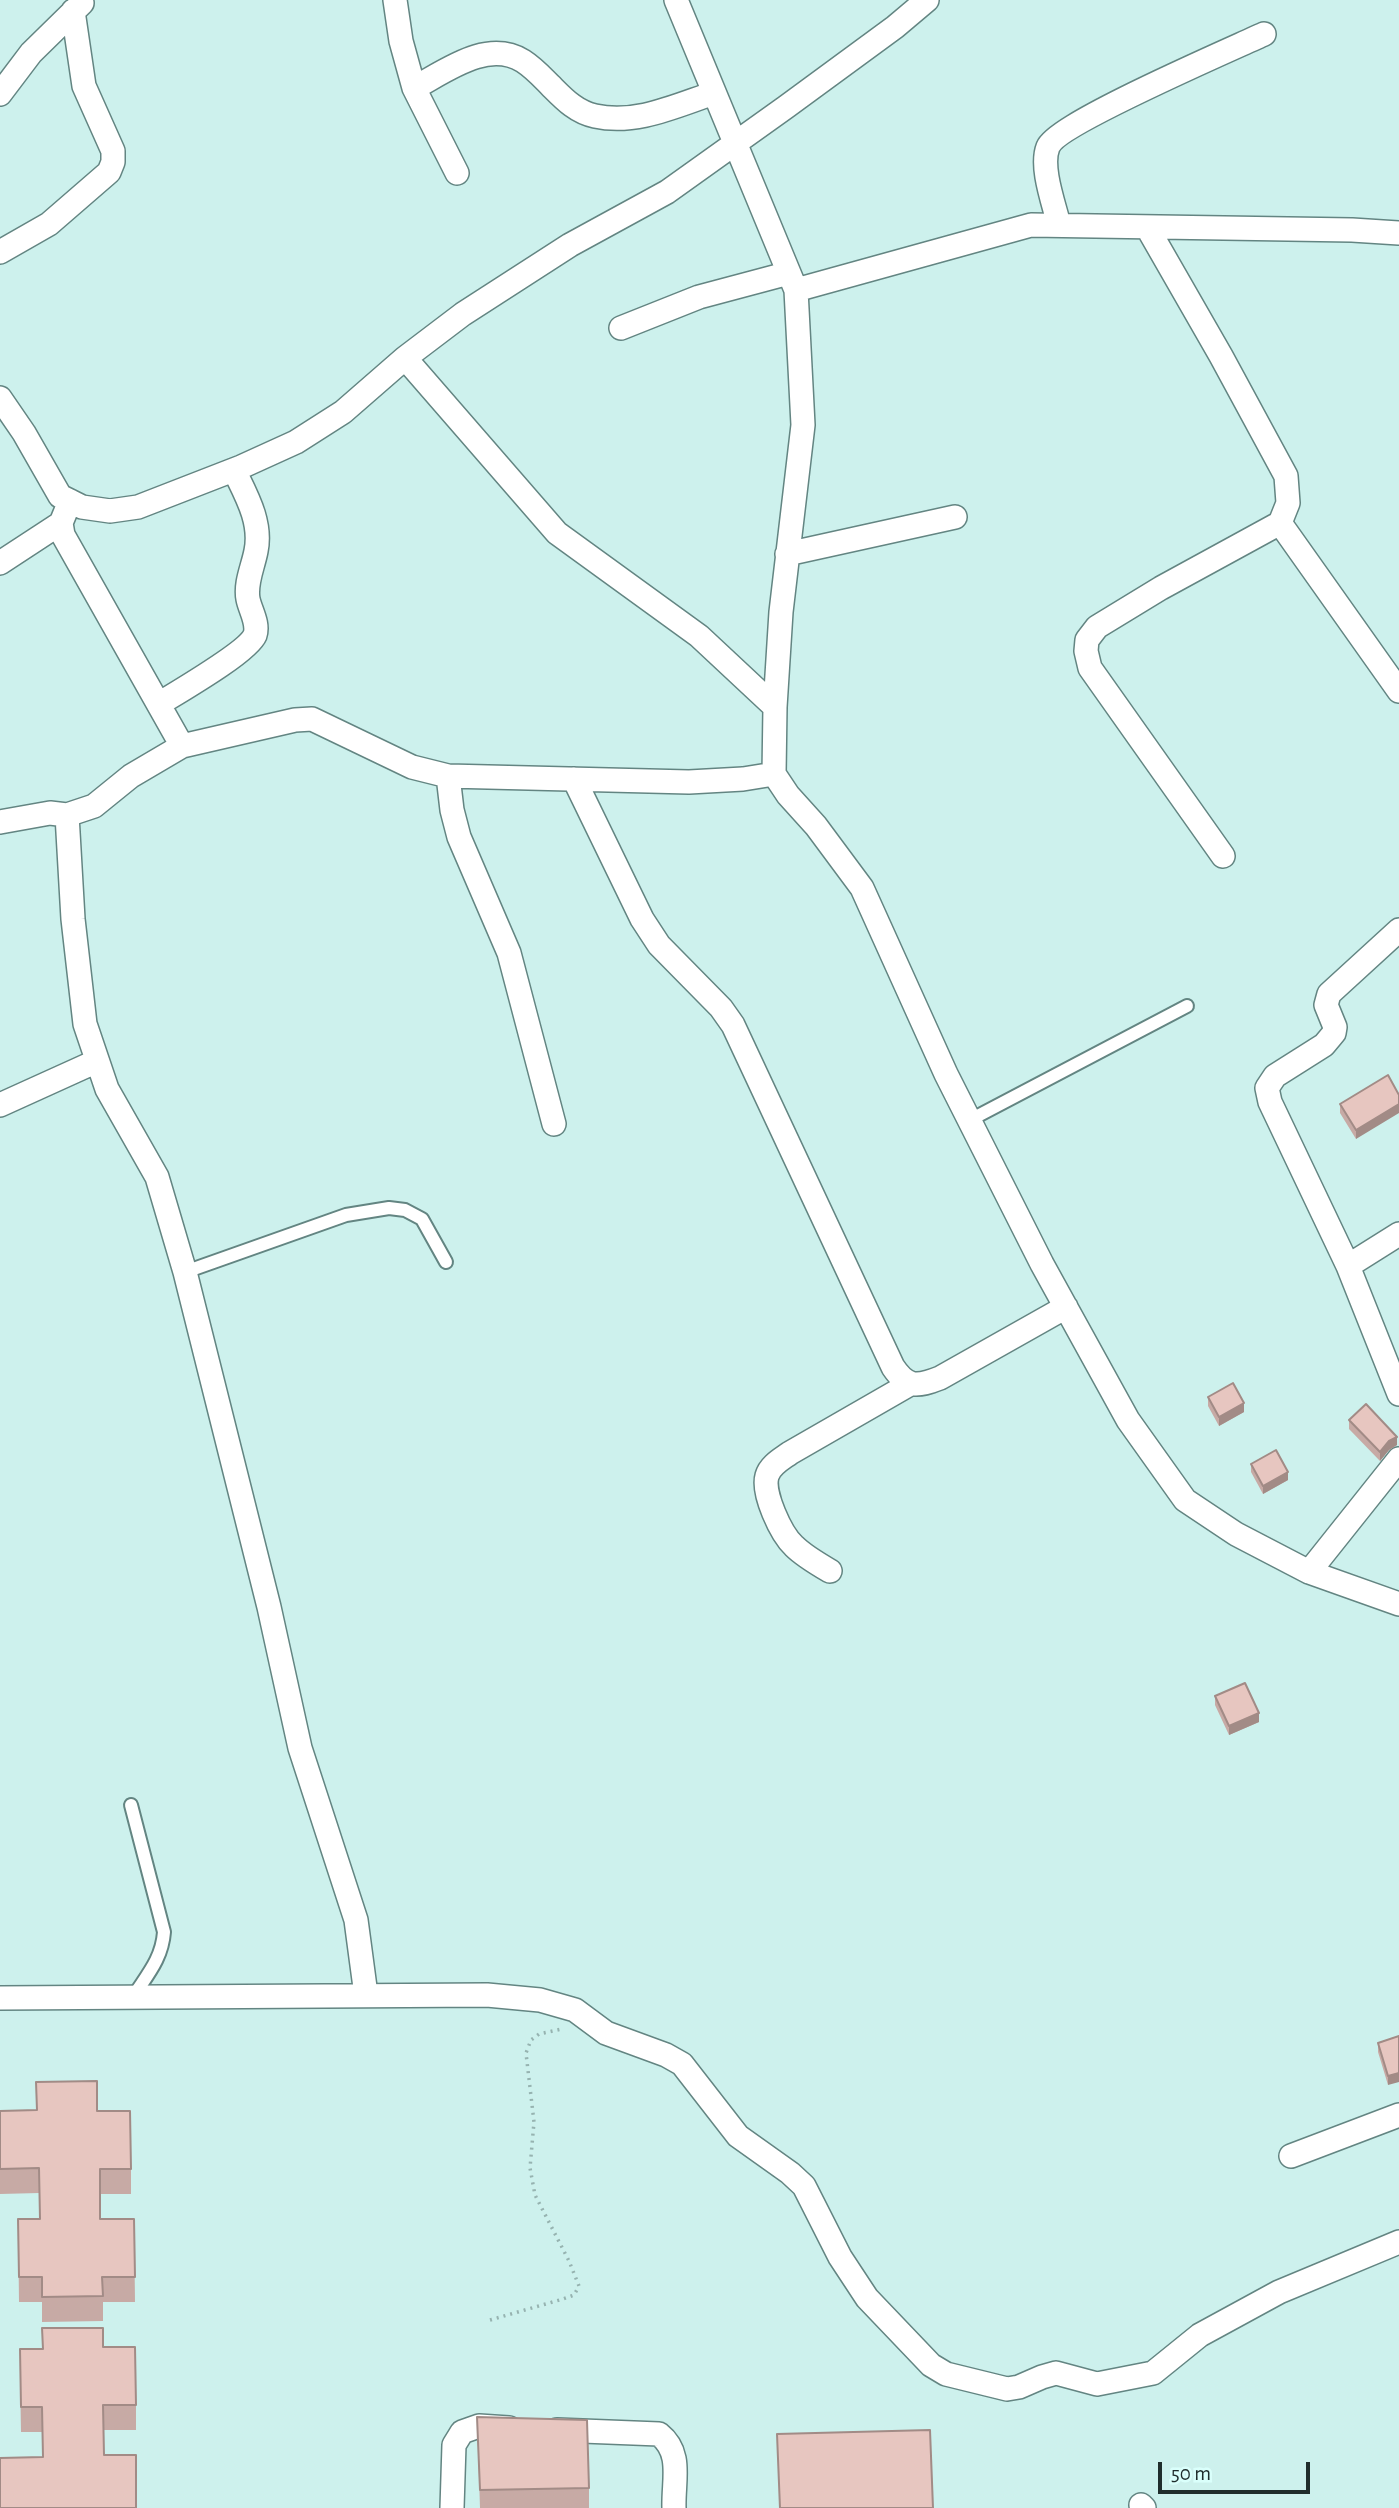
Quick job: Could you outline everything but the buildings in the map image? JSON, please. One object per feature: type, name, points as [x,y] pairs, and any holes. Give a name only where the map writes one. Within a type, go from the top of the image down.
[{"type":"street","points":[[395,0],[401,41],[414,88],[457,173]]},
{"type":"street","points":[[676,0],[792,282],[803,425],[787,554],[775,707],[774,774],[862,888],[946,1074],[1035,1252],[1128,1420],[1185,1500],[1237,1534],[1309,1572],[1399,1604]]},
{"type":"street","points":[[0,398],[24,433],[60,496],[82,507],[110,510],[138,507],[234,470],[296,442],[343,412],[405,358],[463,314],[570,245],[667,192],[895,27],[927,0]]},
{"type":"street","points":[[0,94],[31,53],[79,6]]},
{"type":"street","points":[[0,252],[50,224],[109,173],[113,162],[113,151],[85,86],[79,6]]},
{"type":"street","points":[[1059,225],[1045,165],[1048,148],[1054,138],[1101,110],[1264,34]]},
{"type":"street","points":[[414,88],[460,63],[485,54],[500,53],[521,60],[533,68],[572,106],[592,116],[621,119],[646,116],[714,93]]},
{"type":"street","points":[[621,328],[699,297],[792,282],[1031,225],[1399,233]]},
{"type":"street","points":[[1147,227],[1286,476],[1288,503],[1280,523],[1161,588],[1097,627],[1087,640],[1086,651],[1090,668],[1223,856]]},
{"type":"street","points":[[405,358],[557,533],[699,636],[775,707]]},
{"type":"street","points":[[159,704],[235,655],[256,634],[248,599],[248,584],[257,548],[256,531],[252,509],[234,470]]},
{"type":"street","points":[[70,501],[61,523],[63,535],[182,746]]},
{"type":"street","points":[[787,554],[956,517]]},
{"type":"street","points":[[0,563],[61,523]]},
{"type":"street","points":[[1280,523],[1399,691]]},
{"type":"street","points":[[0,822],[50,813],[68,815],[94,806],[131,776],[182,746],[295,720],[312,719],[412,767],[448,776],[689,782],[744,779],[774,774]]},
{"type":"street","points":[[448,776],[459,837],[509,953],[554,1124]]},
{"type":"street","points":[[574,779],[642,919],[659,945],[733,1025],[893,1367],[900,1378],[910,1384]]},
{"type":"street","points":[[68,815],[73,919],[85,1024],[107,1089],[157,1177],[185,1272],[269,1607],[300,1748],[356,1920],[366,1996]]},
{"type":"street","points":[[1399,930],[1329,994],[1325,1005],[1335,1027],[1331,1039],[1275,1076],[1268,1088],[1270,1102],[1348,1266],[1399,1394]]},
{"type":"street","points":[[0,1105],[97,1061]]},
{"type":"street","points":[[1348,1266],[1399,1234]]},
{"type":"street","points":[[830,1572],[795,1548],[783,1535],[766,1486],[767,1475],[773,1465],[910,1384],[923,1384],[940,1378],[1066,1307]]},
{"type":"street","points":[[1309,1572],[1399,1459]]},
{"type":"street","points":[[0,1998],[487,1995],[540,2000],[575,2010],[606,2033],[666,2054],[682,2064],[738,2136],[804,2186],[841,2257],[867,2298],[931,2365],[946,2374],[1007,2389],[1056,2373],[1097,2384],[1153,2373],[1200,2335],[1267,2298],[1399,2242]]},
{"type":"street","points":[[1291,2157],[1399,2115]]},
{"type":"street","points":[[452,2508],[454,2445],[462,2432],[479,2426],[659,2434],[671,2443],[675,2459],[674,2508]]},
{"type":"lane","points":[[970,1120],[1187,1006]]},
{"type":"lane","points":[[185,1272],[346,1215],[390,1208],[405,1210],[422,1219],[446,1262]]},
{"type":"lane","points":[[131,1805],[164,1932],[163,1949],[133,1997]]},
{"type":"path","points":[[490,2320],[574,2295],[579,2286],[535,2194],[531,2179],[534,2122],[526,2053],[531,2040],[539,2034],[599,2027]]}]
